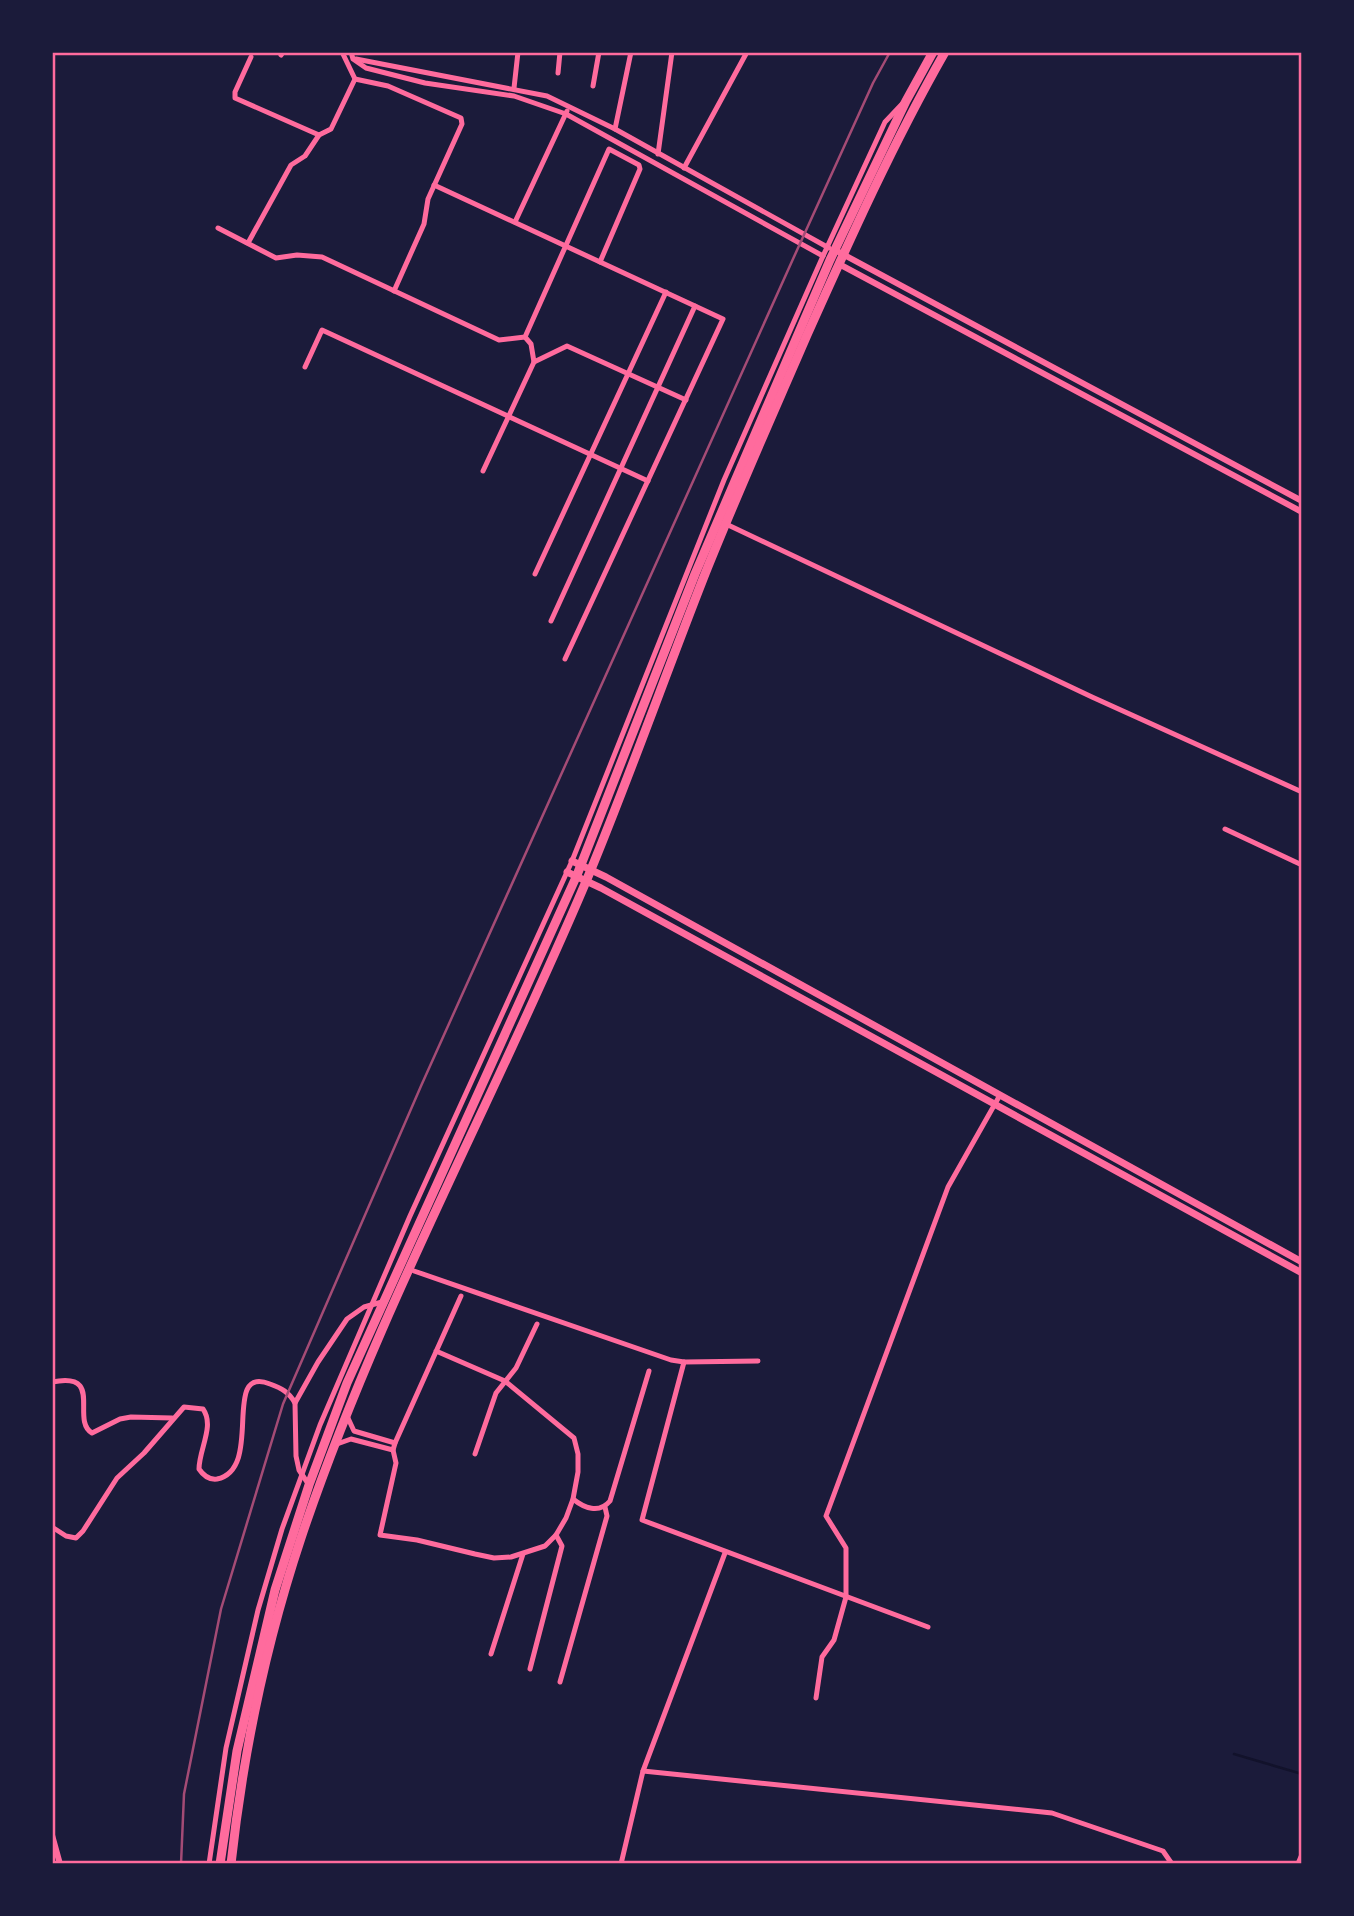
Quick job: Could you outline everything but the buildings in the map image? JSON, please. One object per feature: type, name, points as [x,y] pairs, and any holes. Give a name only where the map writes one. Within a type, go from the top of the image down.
[{"type":"highway","points":[[231,1864],[244,1767],[266,1661],[302,1535],[346,1413],[577,876],[577,863],[695,574],[833,255],[906,101],[933,52]]},
{"type":"highway","points":[[220,1864],[244,1716],[275,1590],[309,1485],[347,1383],[577,876],[591,869],[833,255],[945,52]]},
{"type":"main road","points":[[577,863],[1301,1262]]},
{"type":"main road","points":[[577,876],[1301,1273]]},
{"type":"main road","points":[[1300,1864],[1301,1857]]},
{"type":"street","points":[[342,52],[355,79]]},
{"type":"street","points":[[514,88],[518,52]]},
{"type":"street","points":[[558,73],[560,52]]},
{"type":"street","points":[[593,86],[599,52]]},
{"type":"street","points":[[615,129],[631,52]]},
{"type":"street","points":[[659,154],[672,52]]},
{"type":"street","points":[[684,168],[747,52]]},
{"type":"street","points":[[352,55],[514,88],[570,105],[833,255],[1301,512]]},
{"type":"street","points":[[352,55],[366,68],[390,75],[514,96],[566,114],[1301,501]]},
{"type":"street","points":[[251,57],[234,92],[236,98],[319,135]]},
{"type":"street","points":[[248,243],[291,165],[305,156],[319,135],[331,129],[355,79]]},
{"type":"street","points":[[355,79],[388,86],[461,118],[462,124],[428,199],[424,224],[394,291]]},
{"type":"street","points":[[515,222],[570,105]]},
{"type":"street","points":[[525,337],[609,149],[639,165],[640,169],[600,262]]},
{"type":"street","points":[[434,185],[723,319],[565,659]]},
{"type":"street","points":[[218,228],[276,258],[297,255],[322,257],[499,340],[525,337]]},
{"type":"street","points":[[535,574],[666,292]]},
{"type":"street","points":[[551,621],[695,306]]},
{"type":"street","points":[[305,367],[322,330],[648,481]]},
{"type":"street","points":[[483,471],[534,362],[531,344],[525,337]]},
{"type":"street","points":[[534,362],[567,346],[686,400]]},
{"type":"street","points":[[726,524],[1092,697],[1301,792]]},
{"type":"street","points":[[1225,829],[1301,864]]},
{"type":"street","points":[[209,1864],[226,1748],[250,1645],[271,1566],[301,1474],[338,1379],[371,1305],[577,876]]},
{"type":"street","points":[[816,1698],[822,1657],[834,1640],[846,1597],[846,1548],[826,1516],[948,1187],[1000,1095]]},
{"type":"street","points":[[414,1271],[654,1355],[684,1362],[758,1361]]},
{"type":"street","points":[[436,1352],[505,1381],[574,1438],[578,1454],[578,1472],[573,1499],[556,1535],[545,1546],[523,1554],[494,1558],[417,1540],[380,1535],[396,1463],[394,1446],[461,1296]]},
{"type":"street","points":[[309,1485],[301,1474],[296,1455],[295,1403],[329,1343],[347,1319],[356,1312],[382,1302]]},
{"type":"street","points":[[475,1454],[496,1393],[516,1368],[537,1324]]},
{"type":"street","points":[[684,1362],[642,1520],[928,1627]]},
{"type":"street","points":[[573,1499],[581,1505],[596,1509],[605,1507],[610,1502],[649,1371]]},
{"type":"street","points":[[52,1382],[68,1379],[77,1383],[85,1403],[84,1424],[92,1433],[120,1419],[172,1418]]},
{"type":"street","points":[[52,1527],[66,1536],[76,1538],[117,1478],[157,1439],[184,1407],[202,1409],[207,1416],[209,1423],[199,1469],[209,1478],[218,1479],[229,1473],[237,1463],[243,1444],[242,1410],[247,1390],[261,1381],[288,1392],[300,1391]]},
{"type":"street","points":[[288,1392],[295,1403]]},
{"type":"street","points":[[346,1413],[354,1431],[394,1446]]},
{"type":"street","points":[[334,1446],[343,1440],[351,1439],[394,1446]]},
{"type":"street","points":[[561,1682],[607,1516],[605,1507]]},
{"type":"street","points":[[530,1669],[562,1546],[556,1535]]},
{"type":"street","points":[[621,1864],[643,1771],[725,1553]]},
{"type":"street","points":[[491,1654],[523,1554]]},
{"type":"street","points":[[643,1771],[1052,1813],[1163,1851],[1172,1864]]},
{"type":"street","points":[[52,1835],[60,1864]]},
{"type":"waterway","points":[[1234,1754],[1302,1774]]},
{"type":"railway","points":[[181,1864],[184,1794],[221,1609],[283,1404],[421,1086],[793,259],[873,83],[890,52]]}]
